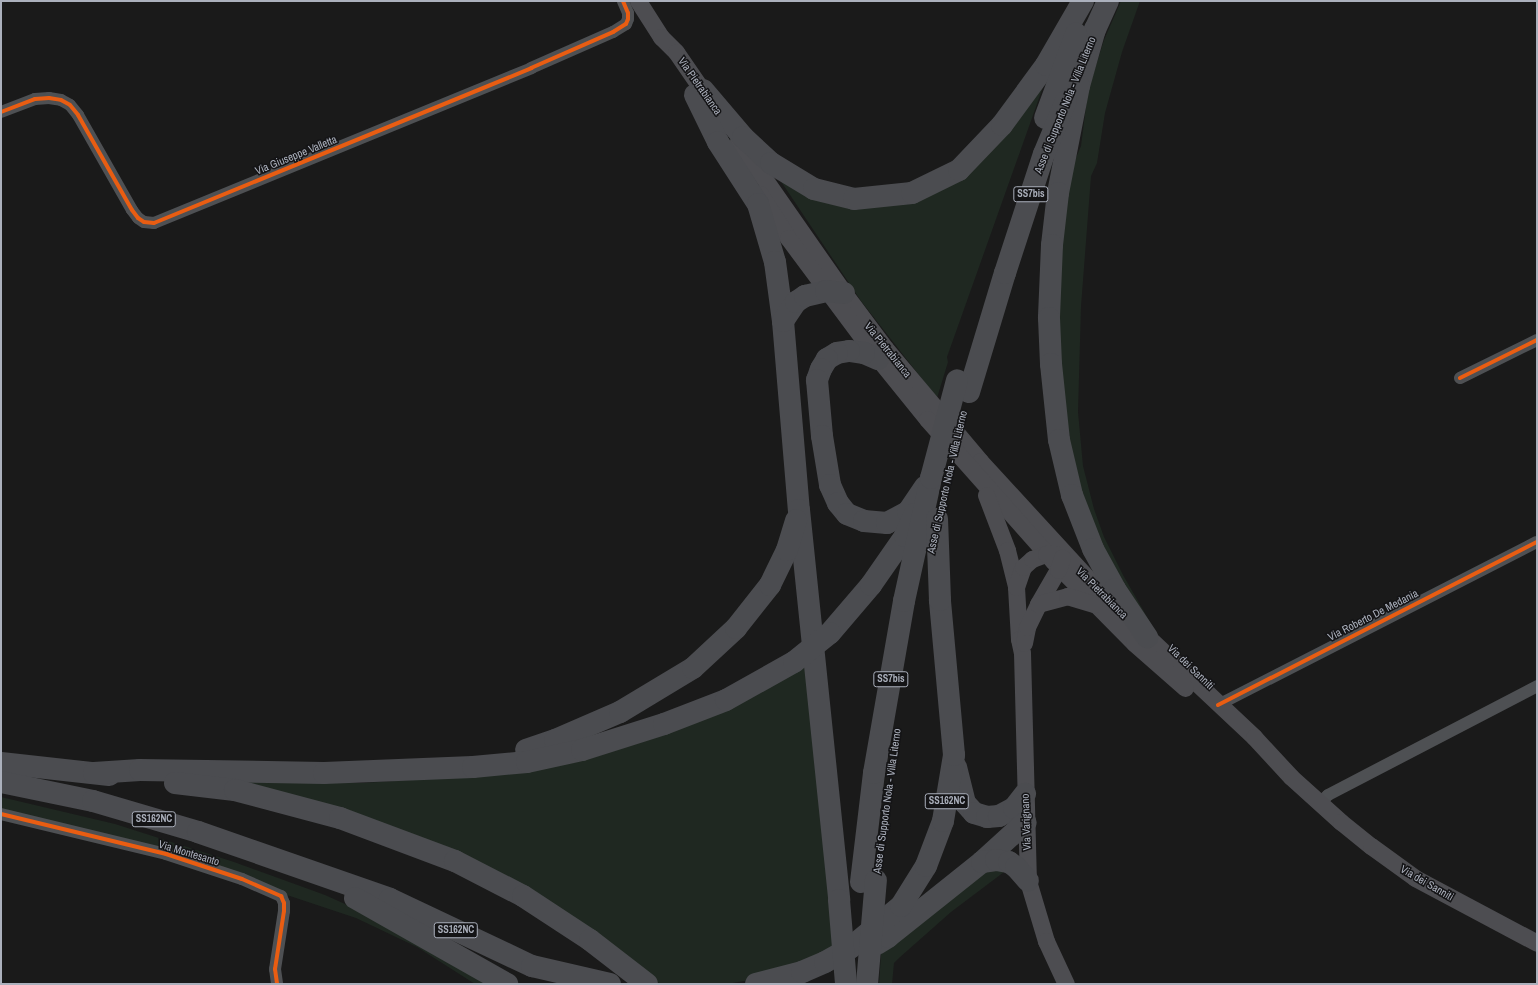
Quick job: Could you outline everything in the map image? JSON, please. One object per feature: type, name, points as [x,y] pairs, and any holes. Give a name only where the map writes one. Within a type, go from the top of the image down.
[{"type":"highway","points":[[699,93],[771,164],[814,189],[854,199],[912,193],[959,170],[1002,125],[1046,65],[1083,1]]},
{"type":"highway","name":"Asse di Supporto Nola - Villa Literno","points":[[867,984],[869,881],[874,773],[903,609],[939,479],[1009,211],[1089,1]]},
{"type":"highway","name":"Asse di Supporto Nola - Villa Literno","points":[[963,386],[1005,273],[1044,154],[1108,1]]},
{"type":"highway","points":[[1095,29],[1079,86],[1058,193],[1052,244],[1049,318],[1051,364],[1059,440],[1072,495],[1100,562],[1115,589],[1147,637]]},
{"type":"highway","points":[[699,93],[718,142],[758,204],[775,262],[783,321],[799,510],[839,900],[846,984]]},
{"type":"highway","points":[[783,321],[796,302],[805,296],[836,292]]},
{"type":"highway","points":[[878,359],[864,353],[849,350],[837,353],[827,359],[817,380],[821,429],[830,485],[838,503],[846,514],[864,522],[887,523],[908,512],[939,479]]},
{"type":"highway","points":[[94,773],[140,770],[324,773],[473,768],[527,762],[582,750],[664,724],[726,700],[794,662],[830,633],[871,585],[905,536],[939,479]]},
{"type":"highway","name":"Asse di Supporto Nola - Villa Literno","points":[[853,984],[869,881],[917,611],[938,519],[939,479]]},
{"type":"highway","points":[[473,768],[555,740],[620,712],[693,668],[736,628],[770,585],[787,550],[799,510]]},
{"type":"highway","name":"SS162NC","points":[[756,984],[802,972],[825,962],[850,948],[901,906],[926,866],[944,821],[954,755],[940,600],[938,519]]},
{"type":"highway","points":[[954,755],[965,803],[974,813],[987,817],[999,816],[1014,808],[1025,794]]},
{"type":"highway","points":[[1,763],[235,790],[340,818],[454,860],[523,896],[598,946],[647,984]]},
{"type":"highway","name":"SS162NC","points":[[1,782],[93,801],[198,832],[390,899],[532,966],[610,984]]},
{"type":"highway","points":[[811,984],[888,936],[982,862],[1026,822]]},
{"type":"highway","points":[[982,862],[996,860],[1009,862],[1016,867],[1028,881]]},
{"type":"highway","points":[[303,869],[507,984]]},
{"type":"highway","points":[[532,966],[573,984]]},
{"type":"main road","name":"Via Pietrabianca","points":[[638,1],[661,37],[676,52],[699,93],[836,292],[878,359],[979,479],[1046,554]]},
{"type":"main road","name":"Via Pietrabianca","points":[[836,292],[980,461],[1096,604]]},
{"type":"main road","name":"Via Varignano","points":[[979,479],[1007,550],[1016,586],[1019,639],[1022,652],[1028,881],[1046,941],[1066,984]]},
{"type":"main road","name":"Via Varignano","points":[[1016,586],[1023,567],[1032,559],[1046,554],[1061,561],[1027,627],[1022,652]]},
{"type":"main road","name":"Via Pietrabianca","points":[[1061,561],[1104,596],[1147,637]]},
{"type":"main road","points":[[1038,604],[1066,596],[1096,604]]},
{"type":"main road","name":"Via dei Sanniti","points":[[1096,604],[1152,659],[1272,764],[1291,777]]},
{"type":"main road","name":"Via dei Sanniti","points":[[1147,637],[1268,751],[1291,777],[1341,822],[1398,867],[1480,914],[1537,943]]},
{"type":"street","name":"Via Giuseppe Valletta","points":[[1,112],[35,99],[49,98],[61,100],[70,105],[78,115],[132,210],[138,218],[144,222],[154,223],[531,68],[613,32],[626,24],[628,19],[628,13],[623,1]]},
{"type":"street","points":[[1460,378],[1537,340]]},
{"type":"street","name":"Via Roberto De Medania","points":[[1218,705],[1537,542]]},
{"type":"street","points":[[1320,803],[1328,796],[1537,686]]},
{"type":"street","name":"Via Montesanto","points":[[1,814],[166,854],[242,879],[281,896],[284,903],[284,911],[275,969],[277,984]]},
{"type":"shaded area","points":[[1121,1],[1140,1],[1122,52],[1105,113],[1097,163],[1091,176],[1081,306],[1078,412],[1083,466],[1094,509],[1104,537],[1123,575],[1154,629],[1098,543],[1077,487],[1059,381],[1056,298],[1069,174],[1081,146],[1088,91],[1104,40]]},
{"type":"shaded area","points":[[1048,73],[947,357],[948,362],[937,398],[861,301],[780,180],[919,198]]},
{"type":"shaded area","points":[[809,660],[835,951],[778,975],[727,984],[660,984],[638,966],[554,907],[242,782],[363,783],[504,774]]},
{"type":"shaded area","points":[[1,797],[115,824],[234,862],[325,895],[387,923],[494,984],[475,984],[417,947],[356,918],[284,894],[1,812]]},
{"type":"shaded area","points":[[984,869],[1008,869],[951,912],[899,958],[894,963],[892,984],[879,984],[881,954]]},
{"type":"cycle path","points":[[1,112],[35,99],[49,98],[61,100],[70,105],[78,115],[132,210],[138,218],[144,222],[154,223],[531,68],[613,32],[626,24],[628,19],[628,13],[623,1]]},
{"type":"cycle path","points":[[1460,378],[1537,340]]},
{"type":"cycle path","points":[[1218,705],[1537,542]]},
{"type":"cycle path","points":[[1,814],[166,854],[242,879],[281,896],[284,903],[284,911],[275,969],[277,984]]}]
